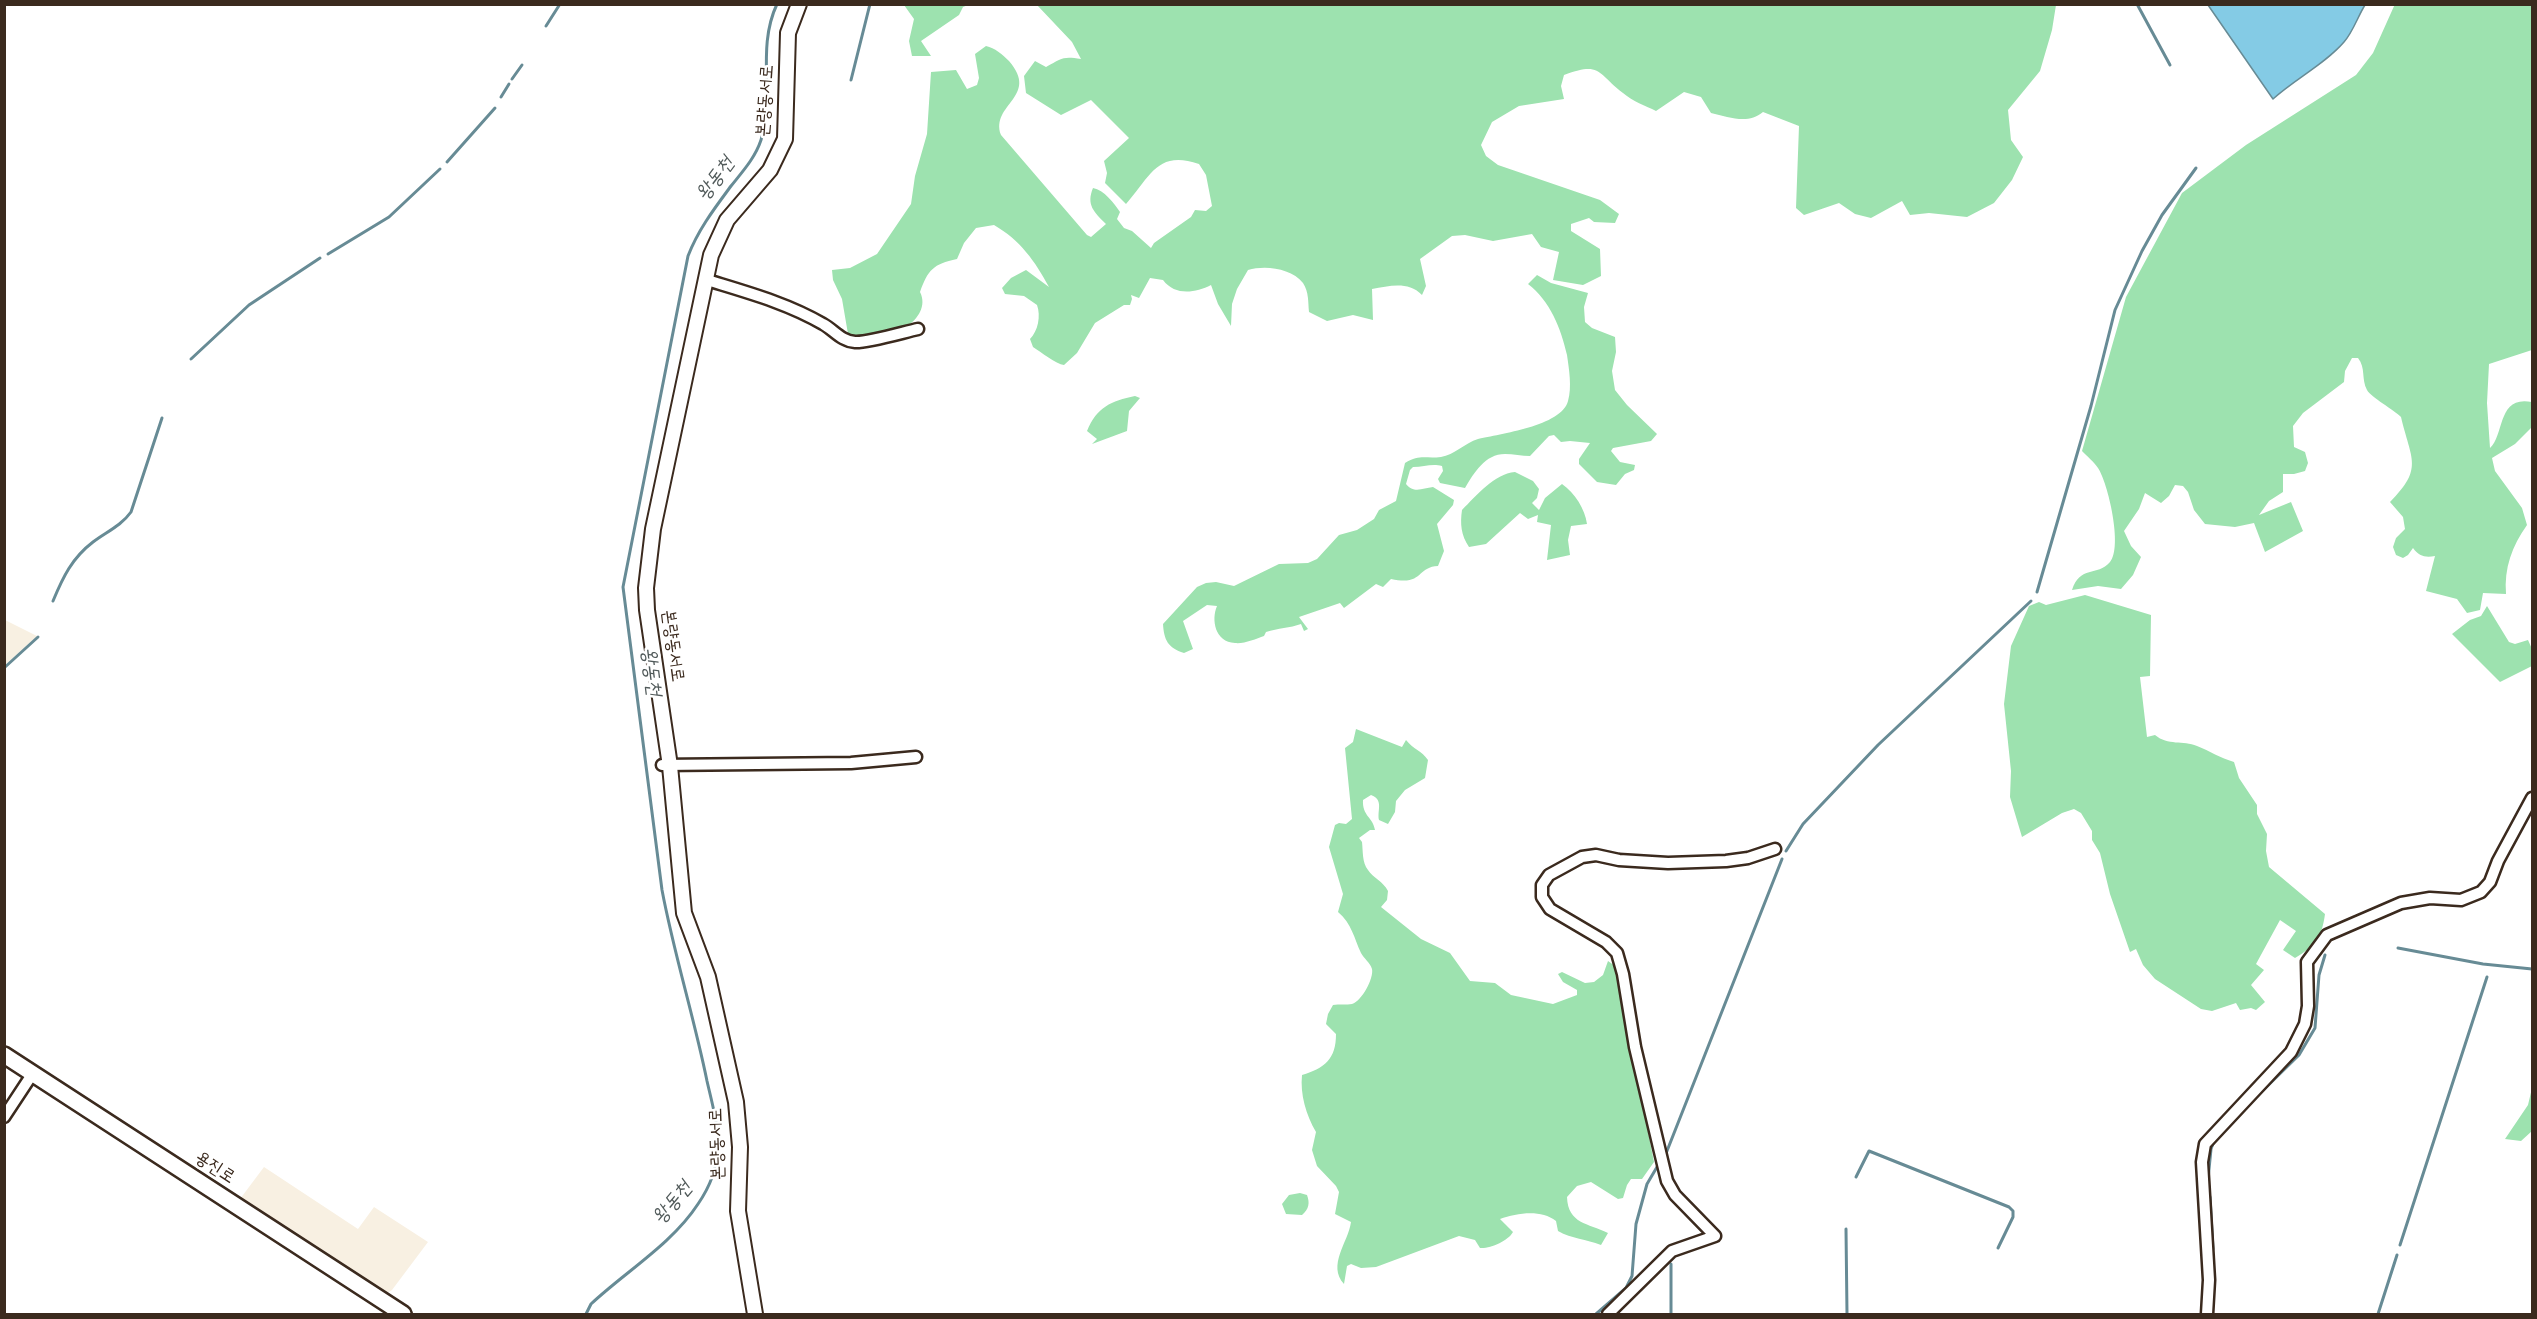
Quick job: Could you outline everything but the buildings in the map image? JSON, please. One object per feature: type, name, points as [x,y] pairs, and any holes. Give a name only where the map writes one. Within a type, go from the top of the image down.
[{"type":"main road","name":"용진로","points":[[4,1055],[404,1314]]},
{"type":"street","name":"본량동서로","points":[[755,1314],[738,1210],[740,1147],[736,1102],[708,977],[684,913],[646,588],[653,529],[711,255],[727,220],[770,171],[785,139],[788,117],[788,33],[799,4]]},
{"type":"street","points":[[707,280],[769,299],[808,315],[838,336],[854,342],[918,329]]},
{"type":"street","points":[[666,765],[851,763],[916,757]]},
{"type":"street","points":[[2206,1314],[2209,1280],[2203,1173],[2205,1144],[2291,1052],[2305,1024],[2308,1006],[2307,962],[2314,949],[2327,935],[2401,903],[2430,898],[2461,900],[2481,892],[2490,882],[2498,861],[2532,798]]},
{"type":"street","points":[[1608,1314],[1672,1251],[1715,1236],[1675,1195],[1667,1181],[1635,1047],[1623,974],[1617,953],[1606,942],[1550,909],[1542,897],[1542,885],[1549,875],[1582,856],[1596,855],[1619,860],[1668,863],[1748,858],[1775,849]]},
{"type":"street","points":[[4,1117],[33,1073]]},
{"type":"shaded area","points":[[5,620],[37,636],[4,665]]},
{"type":"shaded area","points":[[264,1167],[358,1229],[374,1207],[428,1242],[392,1290],[386,1294],[240,1199]]},
{"type":"green space","points":[[2395,4],[2532,5],[2532,350],[2489,364],[2487,403],[2490,448],[2495,442],[2507,410],[2513,404],[2521,401],[2532,402],[2532,427],[2515,444],[2492,458],[2495,471],[2522,508],[2527,525],[2510,558],[2506,575],[2506,594],[2483,593],[2480,610],[2467,613],[2457,599],[2426,591],[2435,556],[2422,556],[2413,548],[2403,558],[2396,555],[2393,547],[2396,538],[2405,529],[2403,517],[2390,502],[2401,490],[2411,472],[2411,454],[2401,417],[2367,390],[2358,358],[2352,358],[2345,371],[2344,382],[2303,413],[2293,426],[2294,447],[2305,452],[2308,463],[2305,471],[2283,474],[2283,492],[2269,501],[2259,515],[2291,502],[2303,531],[2265,552],[2254,523],[2235,527],[2205,524],[2194,510],[2188,492],[2183,486],[2175,485],[2169,496],[2161,503],[2145,493],[2139,509],[2124,531],[2131,546],[2141,557],[2133,575],[2121,589],[2098,586],[2072,590],[2079,577],[2105,566],[2114,554],[2115,530],[2106,487],[2098,468],[2082,451],[2126,297],[2182,193],[2246,145],[2356,75],[2373,53]]},
{"type":"green space","points":[[904,5],[968,5],[963,7],[959,15],[921,41],[931,56],[912,56],[909,41],[914,19]]},
{"type":"green space","points":[[1037,5],[2056,5],[2052,30],[2040,71],[2008,110],[2011,140],[2023,157],[2012,180],[1994,203],[1967,217],[1929,213],[1910,215],[1902,201],[1871,218],[1855,214],[1839,203],[1804,215],[1796,208],[1799,126],[1763,112],[1745,119],[1711,113],[1701,97],[1684,92],[1656,111],[1627,96],[1598,71],[1585,69],[1564,75],[1561,86],[1564,99],[1519,106],[1492,122],[1481,145],[1486,156],[1498,165],[1600,200],[1619,214],[1615,223],[1594,222],[1589,218],[1571,224],[1571,231],[1600,249],[1601,276],[1583,285],[1553,280],[1559,252],[1541,247],[1532,234],[1493,241],[1465,235],[1452,236],[1420,259],[1426,286],[1422,295],[1405,286],[1372,289],[1373,320],[1353,315],[1327,321],[1309,312],[1307,293],[1303,283],[1292,274],[1277,269],[1248,270],[1237,289],[1232,304],[1231,326],[1218,304],[1211,285],[1186,292],[1173,289],[1163,280],[1150,278],[1139,298],[1131,295],[1130,305],[1124,305],[1095,323],[1077,353],[1064,365],[1033,347],[1030,339],[1038,323],[1037,305],[1024,296],[1005,294],[1002,288],[1011,278],[1026,270],[1049,287],[1026,252],[1012,237],[994,225],[976,228],[964,243],[957,259],[942,263],[932,269],[920,292],[922,307],[920,312],[910,324],[906,327],[853,338],[848,334],[842,299],[833,280],[832,270],[850,268],[877,254],[911,204],[915,176],[927,134],[931,72],[956,70],[967,89],[977,85],[979,78],[975,54],[986,46],[1009,61],[1017,73],[1019,83],[1017,92],[1002,115],[999,124],[1001,135],[1087,235],[1091,237],[1106,224],[1092,208],[1090,199],[1093,188],[1105,194],[1115,205],[1120,212],[1117,219],[1124,228],[1132,231],[1151,248],[1154,243],[1191,217],[1195,210],[1206,211],[1212,206],[1206,175],[1199,164],[1173,160],[1156,168],[1126,204],[1105,183],[1107,173],[1104,161],[1129,138],[1091,100],[1061,115],[1026,93],[1024,76],[1035,61],[1046,67],[1063,58],[1081,59],[1072,42]]},
{"type":"green space","points":[[1537,275],[1551,283],[1588,293],[1584,307],[1585,322],[1592,328],[1615,337],[1616,352],[1612,371],[1615,390],[1657,434],[1651,441],[1613,448],[1611,451],[1620,462],[1635,465],[1634,470],[1625,474],[1616,485],[1597,482],[1579,464],[1579,459],[1590,443],[1561,442],[1554,435],[1549,436],[1530,456],[1505,454],[1492,457],[1481,465],[1465,488],[1440,483],[1438,479],[1443,471],[1442,466],[1413,467],[1406,484],[1409,487],[1419,490],[1433,487],[1454,500],[1453,505],[1437,524],[1444,551],[1438,566],[1426,569],[1409,580],[1391,579],[1383,587],[1376,584],[1344,608],[1340,603],[1299,617],[1308,629],[1304,631],[1301,624],[1266,632],[1264,636],[1242,643],[1228,642],[1219,635],[1214,618],[1217,606],[1207,605],[1183,621],[1193,649],[1184,653],[1174,649],[1164,635],[1163,624],[1197,587],[1216,582],[1234,586],[1279,564],[1308,563],[1317,559],[1339,535],[1357,530],[1374,519],[1379,510],[1396,501],[1405,463],[1419,458],[1446,456],[1478,439],[1542,423],[1563,410],[1570,390],[1567,355],[1554,316],[1543,298],[1528,284]]},
{"type":"green space","points":[[1135,396],[1140,398],[1129,411],[1127,431],[1092,444],[1097,439],[1087,431],[1095,416],[1112,403]]},
{"type":"green space","points":[[1515,472],[1533,481],[1539,489],[1537,498],[1532,503],[1539,510],[1545,498],[1562,484],[1579,502],[1587,524],[1571,526],[1568,540],[1570,555],[1547,560],[1551,525],[1537,522],[1538,515],[1528,519],[1520,513],[1486,544],[1469,547],[1462,529],[1462,510],[1493,481]]},
{"type":"green space","points":[[2085,595],[2151,615],[2150,676],[2140,677],[2147,737],[2155,735],[2165,741],[2192,744],[2234,762],[2239,778],[2257,805],[2257,814],[2267,834],[2266,851],[2269,867],[2325,914],[2317,940],[2295,958],[2283,950],[2296,931],[2280,920],[2256,964],[2264,970],[2251,985],[2265,1002],[2256,1010],[2251,1008],[2240,1010],[2236,1003],[2212,1011],[2201,1009],[2155,979],[2143,965],[2136,949],[2130,952],[2110,894],[2100,853],[2092,840],[2092,831],[2081,813],[2074,809],[2062,813],[2022,837],[2010,797],[2011,771],[2004,704],[2011,646],[2029,606],[2039,602],[2046,605]]},
{"type":"green space","points":[[2487,606],[2509,642],[2515,644],[2528,640],[2532,649],[2532,666],[2500,682],[2452,634],[2470,620],[2481,616]]},
{"type":"green space","points":[[1356,729],[1402,747],[1406,740],[1428,760],[1425,778],[1405,790],[1396,801],[1395,812],[1388,824],[1379,820],[1379,802],[1375,797],[1371,795],[1363,800],[1364,810],[1375,830],[1370,830],[1359,838],[1362,842],[1366,867],[1388,891],[1387,900],[1381,907],[1421,939],[1450,953],[1470,981],[1495,983],[1511,995],[1553,1004],[1577,995],[1577,990],[1563,982],[1558,974],[1562,972],[1585,983],[1594,982],[1603,975],[1608,961],[1615,966],[1654,1162],[1642,1179],[1631,1179],[1623,1198],[1618,1199],[1591,1182],[1577,1186],[1567,1197],[1568,1206],[1575,1218],[1608,1233],[1601,1245],[1558,1231],[1556,1221],[1550,1217],[1521,1214],[1500,1219],[1513,1232],[1494,1246],[1480,1248],[1475,1240],[1459,1236],[1376,1267],[1361,1268],[1351,1264],[1347,1266],[1344,1284],[1339,1277],[1338,1262],[1351,1222],[1335,1214],[1339,1192],[1317,1166],[1312,1150],[1316,1132],[1304,1104],[1302,1075],[1323,1066],[1334,1050],[1336,1034],[1326,1024],[1333,1005],[1352,1004],[1360,999],[1367,989],[1372,973],[1350,926],[1338,912],[1343,894],[1329,847],[1335,825],[1346,824],[1352,819],[1345,748],[1353,742]]},
{"type":"green space","points":[[2532,1088],[2532,1131],[2521,1141],[2505,1139],[2528,1105]]},
{"type":"green space","points":[[1300,1193],[1307,1195],[1309,1203],[1306,1210],[1302,1215],[1286,1214],[1282,1204],[1289,1195]]},
{"type":"water","points":[[2208,5],[2365,5],[2344,42],[2273,99]]},
{"type":"waterway","points":[[546,26],[560,4]]},
{"type":"waterway","name":"왕동천","points":[[586,1314],[591,1304],[662,1245],[687,1218],[709,1185],[717,1156],[715,1115],[662,890],[623,587],[688,256],[707,220],[748,164],[761,140],[765,123],[766,55],[771,21],[777,4]]},
{"type":"waterway","points":[[851,80],[870,4]]},
{"type":"waterway","points":[[2137,4],[2170,65]]},
{"type":"waterway","points":[[512,79],[522,65]]},
{"type":"waterway","points":[[501,97],[509,84]]},
{"type":"waterway","points":[[447,162],[495,108]]},
{"type":"waterway","points":[[2037,592],[2091,406],[2115,310],[2142,251],[2162,215],[2196,168]]},
{"type":"waterway","points":[[328,254],[389,217],[440,169]]},
{"type":"waterway","points":[[191,359],[249,305],[320,258]]},
{"type":"waterway","points":[[53,601],[65,576],[79,555],[123,521],[131,512],[162,418]]},
{"type":"waterway","points":[[1786,851],[1803,824],[1878,745],[2031,601]]},
{"type":"waterway","points":[[4,668],[38,637]]},
{"type":"waterway","points":[[1665,1156],[1782,859]]},
{"type":"waterway","points":[[2398,948],[2483,964],[2532,969]]},
{"type":"waterway","points":[[2245,1108],[2299,1055],[2315,1028],[2319,975],[2325,955]]},
{"type":"waterway","points":[[2400,1245],[2487,977]]},
{"type":"waterway","points":[[2208,1179],[2214,1141]]},
{"type":"waterway","points":[[1856,1177],[1869,1151],[2009,1207],[2013,1211],[2013,1217],[1998,1248]]},
{"type":"waterway","points":[[1596,1314],[1626,1288],[1632,1276],[1636,1224],[1647,1184],[1657,1167]]},
{"type":"waterway","points":[[2210,1197],[2213,1249]]},
{"type":"waterway","points":[[1846,1229],[1847,1314]]},
{"type":"waterway","points":[[2378,1314],[2397,1255]]},
{"type":"waterway","points":[[1671,1264],[1671,1314]]}]
